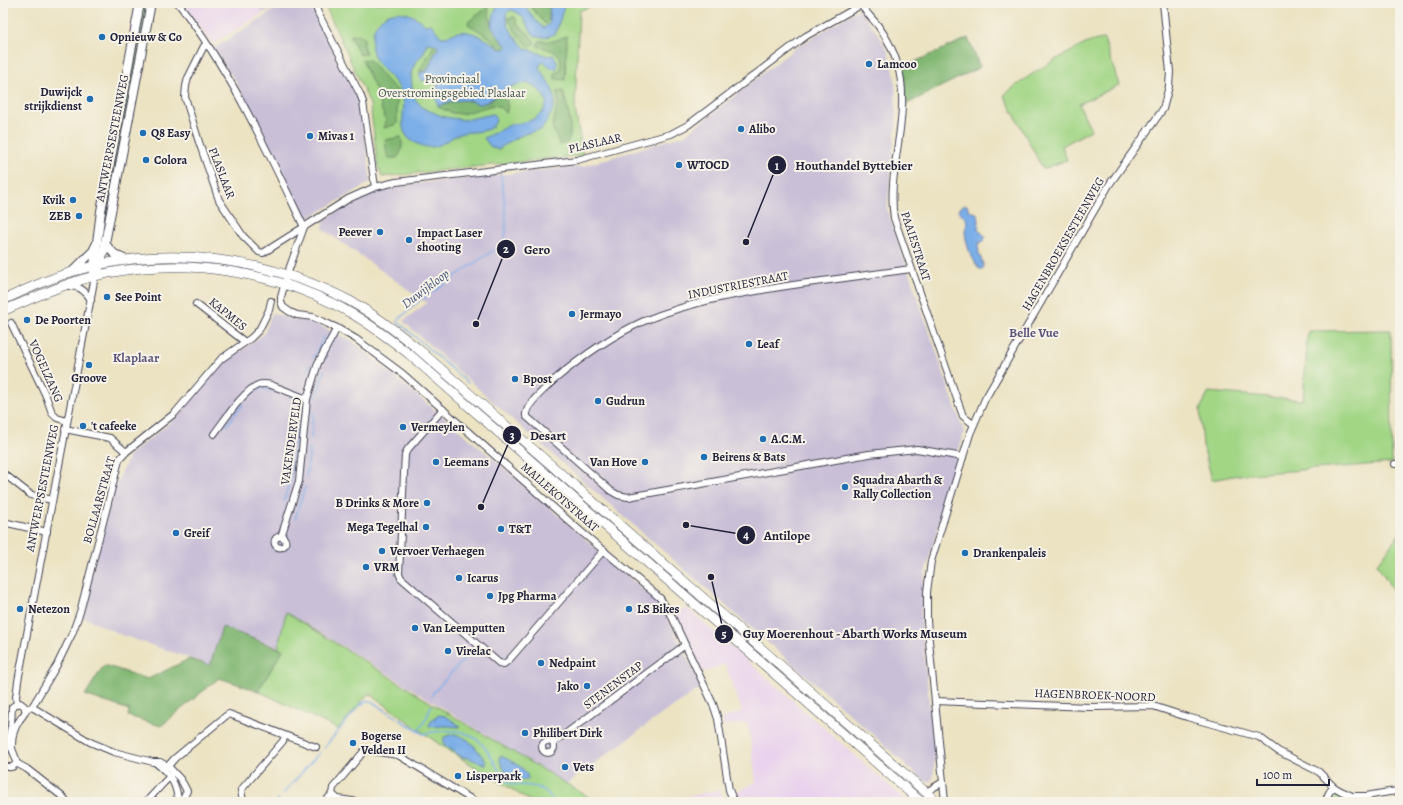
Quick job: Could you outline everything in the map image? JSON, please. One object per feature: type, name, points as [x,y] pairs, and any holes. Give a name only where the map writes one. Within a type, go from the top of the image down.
[{"type":"highway","points":[[3,300],[51,279],[97,265],[126,260],[172,258],[205,259],[247,265],[287,275],[350,302],[399,333],[937,802]]},
{"type":"highway","points":[[3,311],[62,286],[95,276],[150,268],[190,268],[248,275],[285,285],[316,296],[354,315],[373,327],[409,354],[921,802]]},
{"type":"main road","name":"ANTWERPSESTEENWEG","points":[[97,265],[96,244],[102,204],[140,3]]},
{"type":"main road","name":"ANTWERPSESTEENWEG","points":[[95,276],[97,265],[105,243],[151,3]]},
{"type":"main road","points":[[126,81],[128,86],[131,87],[135,84]]},
{"type":"main road","points":[[105,243],[112,252],[126,260]]},
{"type":"main road","points":[[72,272],[96,244]]},
{"type":"street","points":[[178,3],[219,61],[233,85],[304,227],[287,275]]},
{"type":"street","points":[[315,3],[318,14],[363,102],[376,187]]},
{"type":"street","name":"HAGENBROEKSESTEENWEG","points":[[945,802],[927,621],[927,592],[931,561],[973,424],[995,380],[1109,186],[1163,109],[1168,92],[1170,72],[1163,3]]},
{"type":"street","name":"PLASLAAR","points":[[208,46],[204,46],[188,78],[185,97],[219,200],[239,231],[259,252],[266,252],[348,199],[376,187],[418,179],[591,158],[671,134],[688,125],[806,36],[861,4]]},
{"type":"street","name":"PAAIESTRAAT","points":[[861,4],[888,40],[896,58],[900,76],[902,98],[892,195],[894,218],[963,416],[973,424]]},
{"type":"street","name":"INDUSTRIESTRAAT","points":[[912,269],[734,294],[682,307],[650,319],[605,343],[566,370],[530,405],[526,411],[526,416],[611,491],[628,497],[869,454],[917,449],[963,457]]},
{"type":"street","name":"MALLEKOTSTRAAT","points":[[287,275],[281,302],[286,310],[297,315],[313,317],[337,328],[356,339],[403,374],[660,598],[672,617],[713,704],[718,723],[729,790],[734,802]]},
{"type":"street","name":"ANTWERPSESTEENWEG","points":[[3,757],[6,750],[6,735],[12,719],[11,709],[17,704],[16,694],[83,332],[95,276]]},
{"type":"street","points":[[62,286],[75,286],[80,288],[86,292],[91,300]]},
{"type":"street","name":"BOLLAARSTRAAT","points":[[32,707],[57,665],[72,634],[80,612],[119,460],[126,452],[175,413],[214,365],[260,330],[269,310],[271,301]]},
{"type":"street","name":"KAPMES","points":[[196,304],[245,342]]},
{"type":"street","name":"VOGELZANG","points":[[11,323],[45,392],[52,413],[57,418],[67,421]]},
{"type":"street","name":"VAKENDERVELD","points":[[281,537],[299,481],[307,399],[318,363],[337,328]]},
{"type":"street","points":[[214,434],[248,391],[258,385],[271,385],[307,399]]},
{"type":"street","points":[[443,409],[405,454],[399,574],[401,578],[499,663],[504,664],[604,550]]},
{"type":"street","points":[[66,429],[110,438],[126,452]]},
{"type":"street","points":[[3,473],[30,495],[52,500]]},
{"type":"street","points":[[3,522],[47,532]]},
{"type":"street","name":"STENENSTAP","points":[[553,742],[685,645]]},
{"type":"street","name":"HAGENBROEK-NOORD","points":[[935,701],[1090,706],[1153,706],[1187,718],[1259,737],[1278,751],[1319,772],[1341,791],[1358,797],[1400,791]]},
{"type":"street","points":[[17,704],[21,704],[25,709]]},
{"type":"street","points":[[25,709],[32,707],[90,742],[114,752],[156,763],[160,762],[168,766],[185,787],[186,794],[182,802]]},
{"type":"street","points":[[16,763],[16,757],[11,751],[12,745],[18,722],[25,713],[25,709]]},
{"type":"street","points":[[168,766],[175,758],[229,714],[316,747]]},
{"type":"street","points":[[243,802],[241,790],[283,741],[285,736]]},
{"type":"street","points":[[325,802],[332,794],[332,788],[365,750],[398,755],[476,802]]},
{"type":"street","points":[[3,765],[11,767],[16,763]]},
{"type":"street","points":[[16,763],[27,769],[67,802]]},
{"type":"street","points":[[156,763],[170,776],[176,789],[178,802]]},
{"type":"street","points":[[146,802],[170,776]]},
{"type":"street","points":[[926,792],[943,782]]},
{"type":"street","points":[[1327,802],[1326,799],[1330,790],[1334,786]]},
{"type":"street","points":[[332,794],[338,799],[359,802]]},
{"type":"shaded area","points":[[182,3],[255,3],[263,13],[213,44]]},
{"type":"shaded area","points":[[255,3],[281,3],[263,13]]},
{"type":"shaded area","points":[[289,3],[309,3],[360,101],[371,182],[305,220],[236,82],[213,49],[269,13]]},
{"type":"shaded area","points":[[859,9],[878,34],[888,51],[895,79],[896,122],[887,209],[964,432],[923,581],[921,617],[935,755],[933,779],[930,782],[924,781],[860,723],[511,418],[403,321],[427,303],[323,229],[324,220],[357,199],[379,190],[402,185],[584,166],[685,135],[794,49]]},
{"type":"shaded area","points":[[272,313],[291,319],[310,321],[352,341],[508,471],[661,605],[702,687],[662,714],[566,784],[287,612],[278,647],[222,627],[210,665],[122,635],[81,616],[113,491],[130,454],[176,418],[223,363],[264,334]]},
{"type":"shaded area","points":[[687,608],[908,802],[740,802],[735,793],[756,782],[748,723],[723,726],[722,719],[742,711],[725,664],[703,672],[675,613]]},
{"type":"shaded area","points":[[718,790],[726,802],[661,802]]},
{"type":"green space","points":[[143,3],[147,3],[132,83],[128,81]]},
{"type":"green space","name":"Provinciaal Overstromingsgebied Plaslaar","points":[[324,3],[599,3],[579,11],[575,109],[583,155],[382,177],[378,166],[370,104]]},
{"type":"green space","points":[[528,3],[550,3],[549,20],[545,24]]},
{"type":"green space","points":[[488,6],[491,25],[508,47],[505,49],[500,49],[489,37],[468,24],[469,21]]},
{"type":"green space","points":[[515,17],[518,25],[526,31],[535,42],[531,47],[518,34],[508,18]]},
{"type":"green space","points":[[359,34],[364,38],[364,50],[366,54],[360,55],[350,36]]},
{"type":"green space","points":[[567,36],[565,80],[555,79],[554,73],[560,71],[561,65],[558,56],[552,51],[537,46],[539,41],[554,41]]},
{"type":"green space","points":[[968,38],[980,67],[905,105],[903,67]]},
{"type":"green space","points":[[1104,39],[1119,85],[1079,104],[1091,130],[1062,146],[1067,160],[1043,169],[1004,95],[1053,61],[1086,44]]},
{"type":"green space","points":[[435,44],[438,47],[427,71],[419,71]]},
{"type":"green space","points":[[369,59],[384,78],[397,90],[397,124],[384,128],[386,121],[378,95],[362,60]]},
{"type":"green space","points":[[127,91],[131,91],[101,253],[98,253],[105,216],[104,209]]},
{"type":"green space","points":[[563,91],[569,116],[570,136],[568,142],[560,145],[552,127],[558,103],[557,92]]},
{"type":"green space","points":[[500,93],[507,102],[506,114],[500,107],[493,105],[462,114],[452,113],[438,107],[442,104],[451,103],[457,99],[479,104],[489,102]]},
{"type":"green space","points":[[401,137],[402,148],[399,156],[397,158],[389,158],[387,155],[385,140]]},
{"type":"green space","points":[[1391,330],[1392,463],[1238,475],[1212,480],[1203,446],[1200,409],[1209,392],[1303,400],[1308,331]]},
{"type":"green space","points":[[1400,533],[1400,602],[1377,564]]},
{"type":"green space","points":[[286,612],[436,706],[597,802],[532,802],[443,747],[369,693],[338,729],[258,691],[283,650],[278,647]]},
{"type":"green space","points":[[222,627],[283,650],[258,691],[219,678],[161,726],[128,716],[129,710],[85,695],[104,665],[148,679],[189,659],[210,665]]},
{"type":"green space","points":[[1332,793],[1361,800],[1360,802],[1329,802]]},
{"type":"water","points":[[500,3],[523,3],[536,21],[544,28],[550,23],[550,3],[565,3],[556,33],[546,37],[539,37],[534,34],[517,12],[510,10],[506,14],[508,25],[514,36],[525,48],[548,56],[553,55],[557,62],[556,69],[551,68],[545,62],[542,62],[539,68],[553,92],[555,99],[552,112],[541,130],[518,137],[498,150],[490,146],[484,138],[512,124],[522,123],[534,119],[543,112],[547,102],[538,89],[533,85],[522,84],[515,85],[483,103],[479,104],[467,100],[458,100],[445,103],[438,107],[436,98],[437,86],[441,81],[438,78],[421,81],[419,73],[427,71],[438,47],[435,44],[427,43],[424,53],[415,63],[411,73],[415,99],[423,108],[444,117],[465,120],[493,114],[496,116],[493,126],[489,129],[463,133],[437,146],[425,147],[418,144],[405,134],[403,127],[404,106],[401,91],[394,80],[376,61],[372,49],[372,37],[375,27],[381,19],[388,14],[397,12],[406,13],[416,17],[425,25],[431,24],[441,37],[446,37],[458,32],[469,32],[492,43],[500,49],[505,49],[507,47],[491,25],[496,8]]},
{"type":"water","points":[[967,205],[969,210],[978,214],[978,229],[985,236],[984,240],[978,244],[979,254],[984,266],[982,270],[978,268],[969,251],[965,232],[967,222],[965,217],[959,213],[960,208]]},
{"type":"water","points":[[439,715],[445,716],[459,725],[459,727],[430,727],[429,725],[432,720]]},
{"type":"water","points":[[453,734],[459,735],[472,744],[486,762],[486,765],[462,757],[444,745],[444,737]]},
{"type":"water","points":[[501,756],[522,768],[528,780],[515,779],[509,776],[501,763],[499,757]]},
{"type":"waterway","name":"Duwijkloop","points":[[468,383],[398,322],[398,320],[419,301],[503,244],[505,238],[506,220],[501,174]]},
{"type":"waterway","points":[[313,358],[324,337]]},
{"type":"waterway","points":[[307,373],[310,364]]},
{"type":"waterway","points":[[316,398],[325,370]]},
{"type":"waterway","points":[[251,394],[262,388],[277,392]]},
{"type":"waterway","points":[[289,396],[299,400]]},
{"type":"waterway","points":[[227,425],[243,404]]},
{"type":"waterway","points":[[311,438],[313,412]]},
{"type":"waterway","points":[[284,501],[290,480],[297,428]]},
{"type":"waterway","points":[[306,478],[310,448]]},
{"type":"waterway","points":[[295,519],[305,487]]},
{"type":"waterway","name":"Duwijkloop","points":[[432,696],[433,693],[474,648]]},
{"type":"waterway","name":"Duwijkloop","points":[[324,748],[360,705],[367,701],[374,703],[396,717]]},
{"type":"waterway","name":"Duwijkloop","points":[[399,719],[418,731],[426,719],[431,706]]},
{"type":"waterway","points":[[418,731],[424,734],[446,730],[472,736],[487,750],[506,781],[514,785],[540,788],[544,790],[554,802]]},
{"type":"waterway","name":"Duwijkloop","points":[[283,794],[320,752]]},
{"type":"place","name":"Opnieuw & Co","points":[[102,37]]},
{"type":"place","name":"Lamcoo","points":[[869,64]]},
{"type":"place","name":"Duwijck strijkdienst","points":[[90,99]]},
{"type":"place","name":"Alibo","points":[[741,129]]},
{"type":"place","name":"Q8 Easy","points":[[143,133]]},
{"type":"place","name":"Mivas 1","points":[[310,136]]},
{"type":"place","name":"Colora","points":[[146,160]]},
{"type":"place","name":"WTOCD","points":[[679,165]]},
{"type":"place","name":"Kvik","points":[[73,200]]},
{"type":"place","name":"ZEB","points":[[79,216]]},
{"type":"place","name":"Peever","points":[[380,232]]},
{"type":"place","name":"Impact Laser shooting","points":[[409,240]]},
{"type":"place","name":"Houthandel Byttebier","points":[[746,242]]},
{"type":"place","name":"See Point","points":[[107,297]]},
{"type":"place","name":"Jermayo","points":[[572,314]]},
{"type":"place","name":"De Poorten","points":[[27,320]]},
{"type":"place","name":"Gero","points":[[476,324]]},
{"type":"place","name":"Leaf","points":[[749,344]]},
{"type":"place","name":"Groove","points":[[89,365]]},
{"type":"place","name":"Bpost","points":[[515,379]]},
{"type":"place","name":"Gudrun","points":[[598,401]]},
{"type":"place","name":"'t cafeeke","points":[[83,426]]},
{"type":"place","name":"Vermeylen","points":[[403,427]]},
{"type":"place","name":"A.C.M.","points":[[763,439]]},
{"type":"place","name":"Beirens & Bats","points":[[704,457]]},
{"type":"place","name":"Leemans","points":[[436,462]]},
{"type":"place","name":"Van Hove","points":[[645,462]]},
{"type":"place","name":"Squadra Abarth & Rally Collection","points":[[845,487]]},
{"type":"place","name":"B Drinks & More","points":[[427,503]]},
{"type":"place","name":"Desart","points":[[481,507]]},
{"type":"place","name":"Antilope","points":[[686,525]]},
{"type":"place","name":"Mega Tegelhal","points":[[426,527]]},
{"type":"place","name":"T&T","points":[[501,529]]},
{"type":"place","name":"Greif","points":[[176,533]]},
{"type":"place","name":"Vervoer Verhaegen","points":[[382,551]]},
{"type":"place","name":"Drankenpaleis","points":[[965,553]]},
{"type":"place","name":"VRM","points":[[366,567]]},
{"type":"place","name":"Guy Moerenhout - Abarth Works Museum","points":[[711,577]]},
{"type":"place","name":"Icarus","points":[[459,578]]},
{"type":"place","name":"Jpg Pharma","points":[[490,596]]},
{"type":"place","name":"Netezon","points":[[20,609]]},
{"type":"place","name":"LS Bikes","points":[[629,609]]},
{"type":"place","name":"Van Leemputten","points":[[415,628]]},
{"type":"place","name":"Virelac","points":[[448,651]]},
{"type":"place","name":"Nedpaint","points":[[541,663]]},
{"type":"place","name":"Jako","points":[[587,686]]},
{"type":"place","name":"Philibert Dirk","points":[[525,733]]},
{"type":"place","name":"Bogerse Velden II","points":[[353,743]]},
{"type":"place","name":"Vets","points":[[565,767]]},
{"type":"place","name":"Lisperpark","points":[[458,776]]},
{"type":"district","name":"Belle Vue","points":[[1034,332]]},
{"type":"district","name":"Klaplaar","points":[[136,357]]}]
